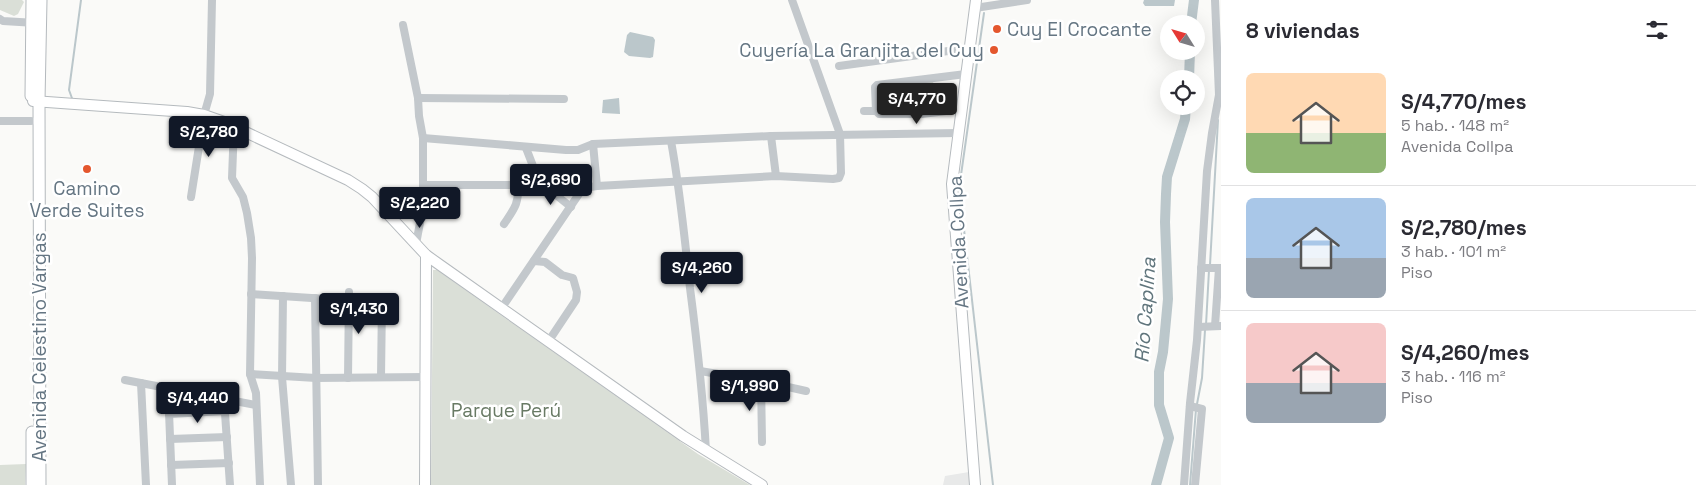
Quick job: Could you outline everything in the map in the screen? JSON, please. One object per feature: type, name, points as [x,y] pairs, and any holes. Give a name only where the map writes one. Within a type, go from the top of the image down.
[{"type":"highway","name":"Avenida Celestino Vargas","points":[[32,0],[36,23],[35,351],[36,441],[40,485]]},
{"type":"highway","name":"Avenida Celestino Vargas","points":[[36,23],[41,0]]},
{"type":"highway","name":"Avenida Celestino Vargas","points":[[35,101],[31,122],[35,136]]},
{"type":"highway","name":"Avenida Celestino Vargas","points":[[32,485],[36,441]]},
{"type":"main road","name":"Avenida Collpa","points":[[975,485],[952,184],[976,4]]},
{"type":"main road","points":[[35,101],[179,111],[204,115],[234,126],[348,180],[372,197],[426,255],[706,451],[762,485]]},
{"type":"main road","points":[[425,485],[426,255]]},
{"type":"street","points":[[191,197],[204,115],[210,94],[212,0]]},
{"type":"street","points":[[424,185],[518,185],[583,188],[776,176],[839,178],[841,174],[840,134],[792,0]]},
{"type":"street","points":[[976,4],[1027,0]]},
{"type":"street","points":[[1184,485],[1194,406],[1209,327],[1212,268],[1207,171],[1219,95],[1215,0]]},
{"type":"street","points":[[0,19],[3,21],[36,23]]},
{"type":"street","points":[[403,25],[418,98],[423,138],[424,185],[422,221],[416,244]]},
{"type":"street","points":[[839,66],[970,48]]},
{"type":"street","points":[[876,111],[875,89],[877,86],[966,74]]},
{"type":"street","points":[[418,98],[564,99]]},
{"type":"street","points":[[864,111],[876,111],[879,114],[922,114],[962,109]]},
{"type":"street","points":[[0,121],[31,122]]},
{"type":"street","points":[[234,126],[232,178],[243,197],[247,213],[252,258],[250,374],[256,393],[260,485]]},
{"type":"street","points":[[423,138],[526,148],[578,150],[593,144],[771,136],[958,133]]},
{"type":"street","points":[[771,136],[776,176]]},
{"type":"street","points":[[671,141],[678,181],[700,371],[706,451]]},
{"type":"street","points":[[593,144],[597,186]]},
{"type":"street","points":[[526,148],[540,184],[571,207]]},
{"type":"street","points":[[504,224],[517,205],[519,198],[518,185]]},
{"type":"street","points":[[501,309],[583,188]]},
{"type":"street","points":[[534,261],[545,262],[557,273],[573,278],[577,292],[576,300],[548,342]]},
{"type":"street","points":[[1209,327],[1212,268]]},
{"type":"street","points":[[348,378],[349,292]]},
{"type":"street","points":[[251,294],[327,299]]},
{"type":"street","points":[[282,296],[282,376],[291,485]]},
{"type":"street","points":[[315,298],[318,485]]},
{"type":"street","points":[[349,302],[382,301],[381,377]]},
{"type":"street","points":[[700,371],[806,391]]},
{"type":"street","points":[[250,374],[316,378],[425,377]]},
{"type":"street","points":[[125,380],[256,405]]},
{"type":"street","points":[[761,381],[762,442]]},
{"type":"street","points":[[141,383],[146,485]]},
{"type":"street","points":[[168,388],[172,485]]},
{"type":"street","points":[[224,399],[230,485]]},
{"type":"street","points":[[1194,406],[1202,409],[1195,485]]},
{"type":"street","points":[[169,414],[225,411]]},
{"type":"street","points":[[170,439],[227,437]]},
{"type":"street","points":[[172,465],[229,463]]},
{"type":"shaded area","points":[[1144,0],[1175,0],[1174,6],[1145,6]]},
{"type":"shaded area","points":[[630,32],[653,37],[655,40],[653,57],[629,56],[624,52],[627,35]]},
{"type":"shaded area","points":[[619,98],[620,114],[602,113],[603,100]]},
{"type":"shaded area","points":[[969,472],[970,485],[943,485],[945,476]]},
{"type":"green space","points":[[0,0],[22,0],[24,2],[18,14],[14,16],[0,10]]},
{"type":"green space","points":[[933,78],[934,110],[928,110],[926,80]]},
{"type":"green space","name":"Parque Perú","points":[[433,270],[437,270],[698,454],[750,485],[431,485]]},
{"type":"green space","points":[[26,464],[25,485],[0,485],[0,465]]},
{"type":"waterway","points":[[73,101],[69,90],[81,0]]},
{"type":"waterway","name":"Río Caplina","points":[[1192,15],[1194,0]]},
{"type":"waterway","points":[[984,13],[960,182],[960,194],[993,485]]},
{"type":"waterway","name":"Río Caplina","points":[[1189,70],[1190,60]]},
{"type":"waterway","name":"Río Caplina","points":[[1156,485],[1169,438],[1159,405],[1159,372],[1163,352],[1168,299],[1165,222],[1167,177],[1185,115]]},
{"type":"waterway","points":[[1210,265],[1218,120]]},
{"type":"waterway","points":[[1206,325],[1209,270]]},
{"type":"waterway","points":[[1197,404],[1202,378],[1205,330]]},
{"type":"waterway","points":[[1190,485],[1196,409]]},
{"type":"place","name":"Cuy El Crocante","points":[[997,29]]},
{"type":"place","name":"Cuyería La Granjita del Cuy","points":[[994,50]]},
{"type":"place","name":"Camino Verde Suites","points":[[87,169]]}]
